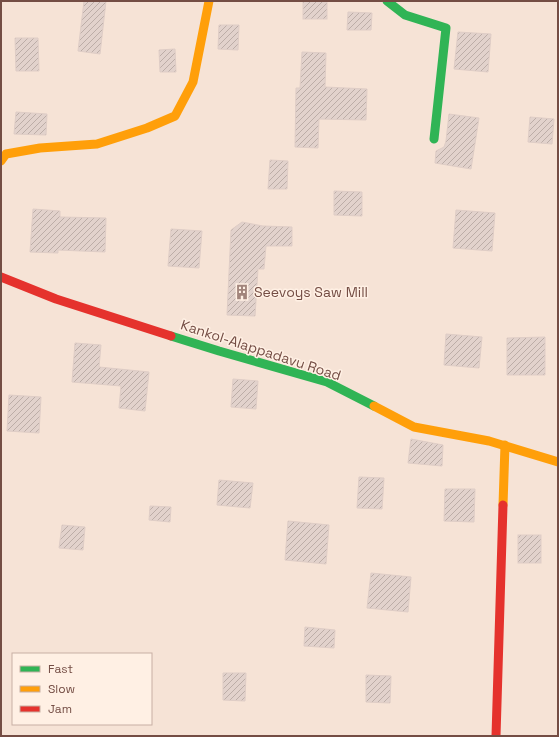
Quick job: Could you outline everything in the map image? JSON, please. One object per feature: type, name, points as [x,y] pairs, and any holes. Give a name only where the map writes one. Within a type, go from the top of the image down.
[{"type":"street","points":[[1,161],[6,154],[33,149],[97,144],[148,128],[175,116],[193,82],[209,1]]},
{"type":"street","points":[[387,1],[405,15],[446,28],[434,139]]},
{"type":"street","name":"Kankol-Alappadavu Road","points":[[1,277],[56,299],[219,351],[327,382],[414,427],[489,441],[558,462]]},
{"type":"street","points":[[496,736],[505,445]]},
{"type":"shaded area","points":[[1,1],[558,1],[558,736],[1,736]]},
{"type":"building","points":[[84,1],[106,1],[100,54],[78,51]]},
{"type":"building","points":[[303,1],[327,1],[327,19],[303,19]]},
{"type":"building","points":[[348,12],[372,13],[371,30],[347,30]]},
{"type":"building","points":[[219,25],[239,25],[238,50],[218,49]]},
{"type":"building","points":[[458,32],[491,34],[488,72],[454,69]]},
{"type":"building","points":[[15,38],[38,38],[39,71],[16,71]]},
{"type":"building","points":[[175,49],[176,72],[160,72],[159,50]]},
{"type":"building","points":[[302,52],[326,53],[325,87],[367,89],[366,120],[319,119],[318,148],[295,147],[296,88],[300,88]]},
{"type":"building","points":[[16,112],[47,114],[46,135],[14,134]]},
{"type":"building","points":[[449,114],[479,118],[471,169],[435,163],[436,151],[444,147],[446,141]]},
{"type":"building","points":[[530,117],[554,119],[552,144],[528,142]]},
{"type":"building","points":[[270,160],[288,161],[287,189],[268,189]]},
{"type":"building","points":[[334,191],[362,192],[362,216],[334,215]]},
{"type":"building","points":[[33,209],[60,211],[60,217],[106,218],[105,252],[58,250],[58,253],[30,252]]},
{"type":"building","points":[[456,210],[495,213],[492,251],[453,248]]},
{"type":"building","name":"Seevoys Saw Mill","points":[[242,222],[263,226],[292,227],[292,246],[266,246],[264,269],[258,269],[255,316],[227,315],[231,230]]},
{"type":"building","points":[[171,229],[202,231],[199,268],[168,266]]},
{"type":"building","points":[[446,334],[482,337],[479,368],[444,365]]},
{"type":"building","points":[[545,337],[545,375],[507,375],[507,338]]},
{"type":"building","points":[[75,343],[101,345],[99,367],[149,372],[145,411],[119,408],[121,386],[72,382]]},
{"type":"building","points":[[233,379],[258,381],[256,409],[231,407]]},
{"type":"building","points":[[9,395],[41,397],[39,433],[7,431]]},
{"type":"building","points":[[411,439],[443,445],[442,466],[408,463]]},
{"type":"building","points":[[359,477],[384,478],[382,509],[357,508]]},
{"type":"building","points":[[219,480],[253,483],[250,508],[217,505]]},
{"type":"building","points":[[445,489],[475,489],[474,522],[444,521]]},
{"type":"building","points":[[150,506],[171,507],[170,522],[149,520]]},
{"type":"building","points":[[288,521],[329,525],[326,564],[285,560]]},
{"type":"building","points":[[62,525],[85,527],[83,550],[59,548]]},
{"type":"building","points":[[518,535],[541,535],[541,563],[518,563]]},
{"type":"building","points":[[371,573],[411,577],[408,612],[367,608]]},
{"type":"building","points":[[305,627],[335,630],[334,648],[304,646]]},
{"type":"building","points":[[223,673],[246,673],[245,701],[223,700]]},
{"type":"building","points":[[366,675],[391,676],[390,703],[366,702]]},
{"type":"traffic: fast","points":[[387,1],[405,15],[446,28],[434,139]]},
{"type":"traffic: fast","points":[[171,336],[327,382],[374,406]]},
{"type":"traffic: slow","points":[[1,161],[6,154],[40,148],[97,144],[147,128],[175,116],[193,82],[209,1]]},
{"type":"traffic: slow","points":[[374,406],[414,427],[489,441],[558,462]]},
{"type":"traffic: slow","points":[[503,505],[505,445]]},
{"type":"traffic: jam","points":[[1,277],[56,299],[171,336]]},
{"type":"traffic: jam","points":[[496,736],[503,505]]},
{"type":"place","name":"Seevoys Saw Mill","points":[[242,292]]}]
